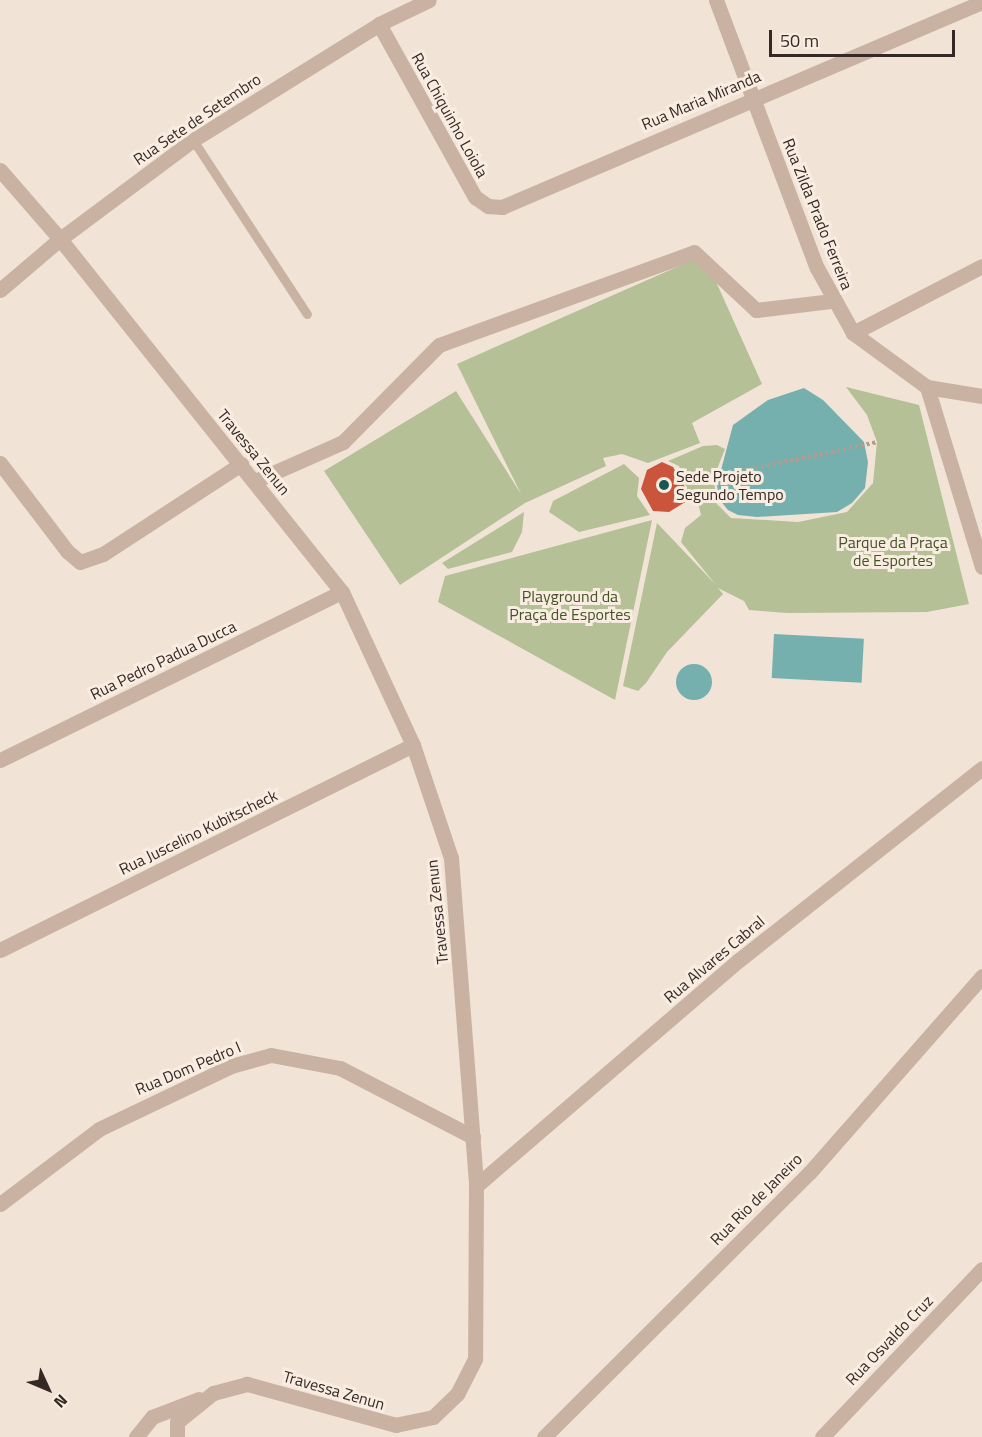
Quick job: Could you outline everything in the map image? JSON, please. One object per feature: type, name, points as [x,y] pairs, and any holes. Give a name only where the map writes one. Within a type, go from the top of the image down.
[{"type":"street","name":"Rua Sete de Setembro","points":[[0,290],[60,239],[193,140],[379,24],[429,0]]},
{"type":"street","name":"Rua Zilda Prado Ferreira","points":[[716,0],[832,301],[853,333],[927,387],[982,396]]},
{"type":"street","name":"Rua Maria Miranda","points":[[502,207],[753,97],[982,2]]},
{"type":"street","name":"Rua Chiquinho Loiola","points":[[379,24],[475,197],[488,206],[502,207]]},
{"type":"street","name":"Travessa Zenun","points":[[0,170],[60,239],[342,592],[413,745],[450,858],[476,1186],[475,1359],[457,1394],[433,1417],[396,1425],[247,1384],[213,1393],[177,1422],[177,1437]]},
{"type":"street","points":[[255,481],[343,442],[439,345],[694,252],[756,310],[832,301]]},
{"type":"street","points":[[853,333],[982,266]]},
{"type":"street","points":[[927,387],[982,567]]},
{"type":"street","points":[[0,463],[67,551],[80,562],[103,554],[241,464]]},
{"type":"street","name":"Rua Pedro Padua Ducca","points":[[0,760],[342,592]]},
{"type":"street","name":"Rua Juscelino Kubitscheck","points":[[0,950],[413,745]]},
{"type":"street","name":"Rua Alvares Cabral","points":[[476,1186],[740,960],[982,768]]},
{"type":"street","name":"Rua Rio de Janeiro","points":[[544,1437],[810,1172],[982,976]]},
{"type":"street","name":"Rua Dom Pedro I","points":[[0,1204],[99,1129],[221,1071],[272,1054],[340,1068],[473,1137]]},
{"type":"street","name":"Rua Osvaldo Cruz","points":[[822,1437],[982,1269]]},
{"type":"street","points":[[136,1437],[152,1417],[213,1393]]},
{"type":"lane","points":[[193,140],[307,314]]},
{"type":"path","points":[[714,477],[877,442]]},
{"type":"green space","points":[[704,255],[762,384],[692,423],[700,443],[648,463],[622,454],[603,458],[606,466],[525,503],[400,585],[324,471],[456,391],[521,494],[457,364]]},
{"type":"green space","name":"Parque da Praça de Esportes","points":[[846,387],[919,405],[969,604],[927,612],[787,613],[749,610],[744,601],[718,588],[723,594],[667,652],[646,683],[638,691],[623,686],[657,523],[716,585],[681,542],[685,528],[701,515],[697,498],[688,492],[679,466],[668,461],[703,446],[717,445],[725,449],[714,477],[716,503],[731,518],[798,522],[847,512],[873,483],[877,442],[867,415]]},
{"type":"green space","points":[[624,464],[639,478],[637,496],[650,515],[579,532],[549,512],[553,501]]},
{"type":"green space","points":[[524,512],[522,532],[512,552],[448,569],[442,563]]},
{"type":"green space","name":"Playground da Praça de Esportes","points":[[652,520],[615,700],[438,602],[445,576]]},
{"type":"water","points":[[804,388],[823,400],[864,442],[868,462],[865,488],[852,503],[837,512],[757,517],[738,515],[728,510],[719,499],[717,485],[733,425],[768,400]]},
{"type":"water","points":[[774,634],[864,639],[862,683],[772,678]]},
{"type":"water","points":[[694,664],[707,669],[712,682],[707,695],[694,700],[681,695],[676,682],[681,669]]},
{"type":"building","name":"Sede Projeto Segundo Tempo","points":[[662,462],[673,467],[688,492],[687,501],[669,512],[653,511],[641,489],[647,470]]},
{"type":"place","name":"Sede Projeto Segundo Tempo","points":[[664,485]]}]
